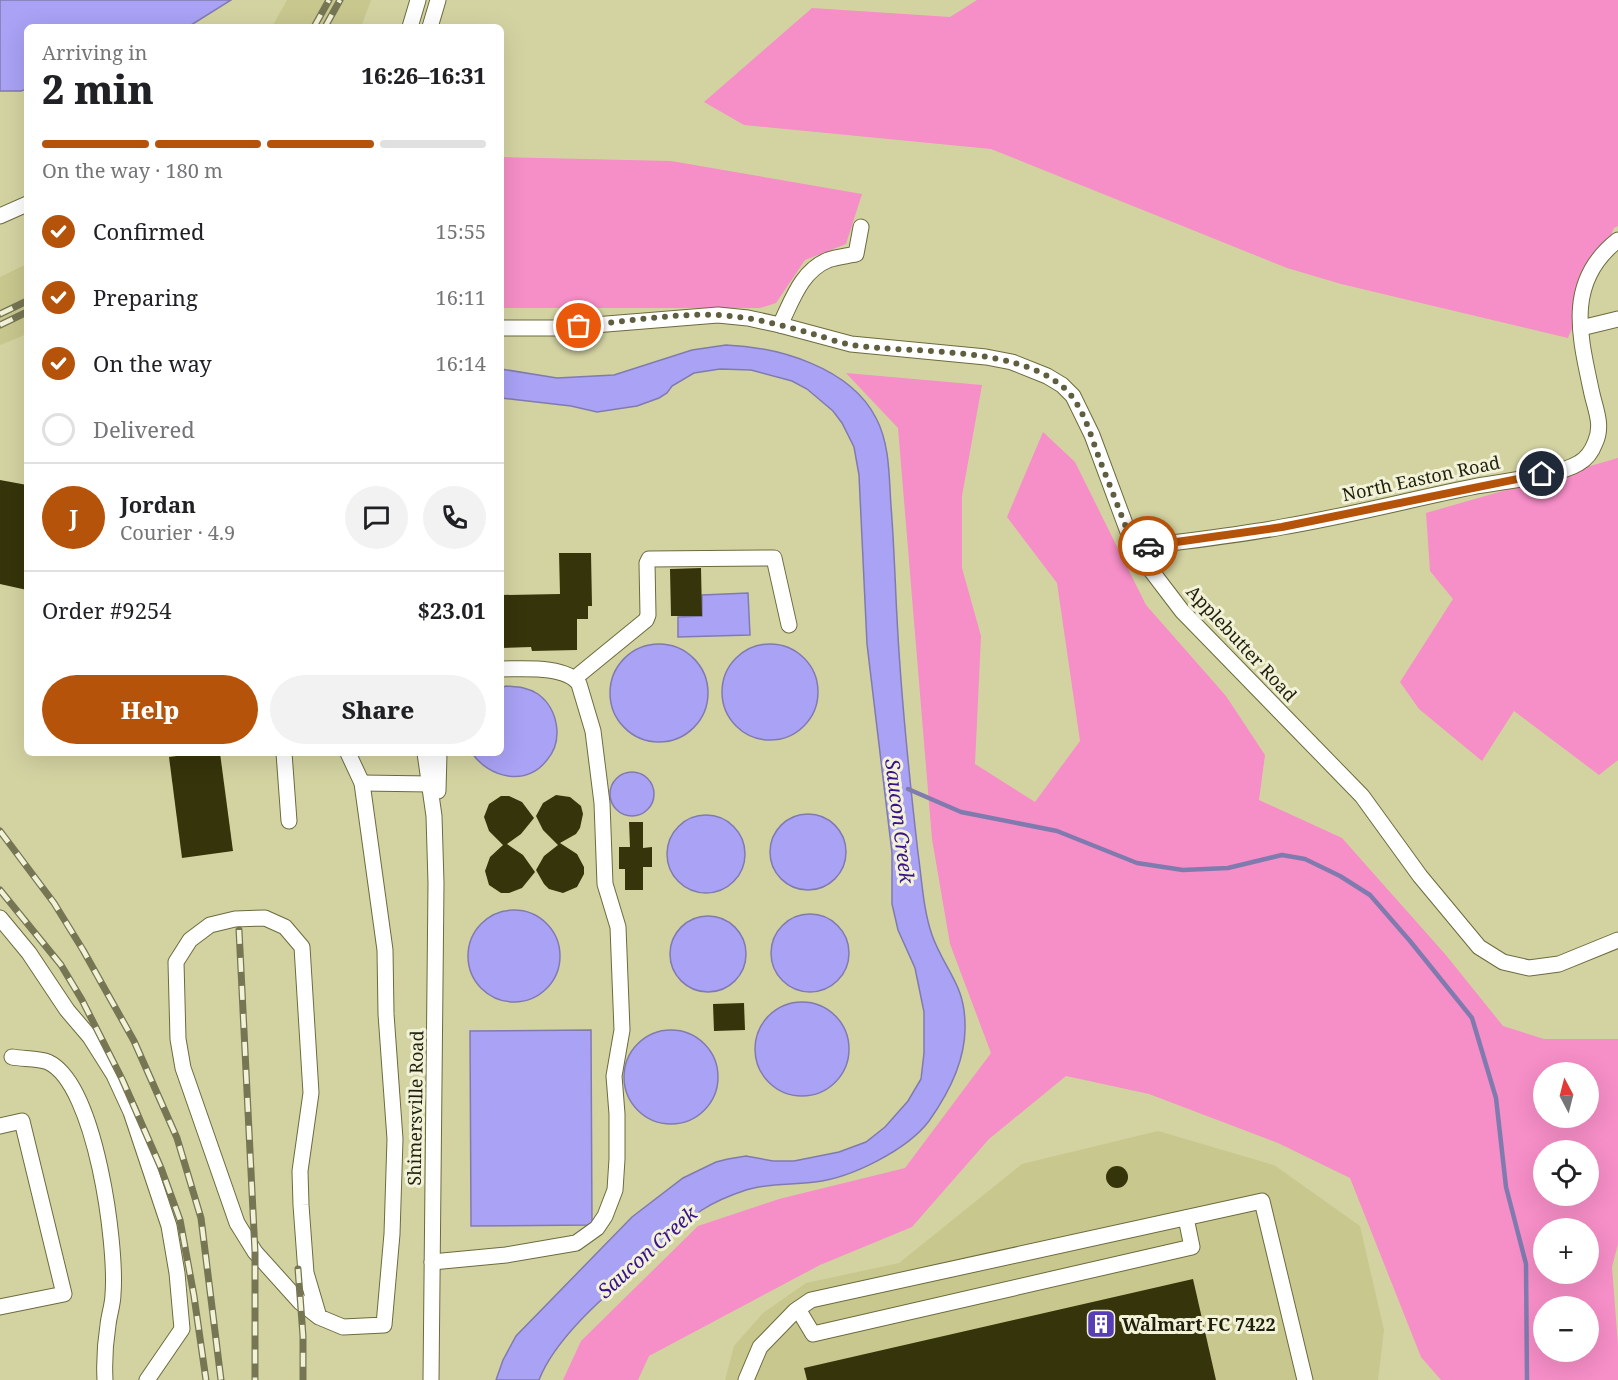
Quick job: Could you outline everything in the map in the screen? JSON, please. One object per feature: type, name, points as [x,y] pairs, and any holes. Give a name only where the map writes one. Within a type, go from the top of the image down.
[{"type":"street","points":[[411,24],[418,0]]},
{"type":"street","points":[[431,24],[438,0]]},
{"type":"street","points":[[0,216],[24,205]]},
{"type":"street","points":[[780,325],[802,279],[815,267],[829,260],[856,254],[861,227]]},
{"type":"street","name":"North Easton Road","points":[[1134,548],[1282,527],[1486,484],[1560,471],[1579,463],[1590,454],[1599,431],[1579,310],[1587,280],[1605,250],[1618,240]]},
{"type":"street","name":"Applebutter Road","points":[[504,328],[557,328],[718,315],[748,318],[780,325],[851,345],[986,357],[1012,362],[1047,376],[1062,385],[1073,396],[1092,435],[1134,548],[1182,611],[1362,796],[1420,876],[1479,947],[1503,962],[1529,968],[1559,964],[1618,940]]},
{"type":"street","points":[[1581,328],[1618,319]]},
{"type":"street","points":[[575,678],[646,620],[648,615],[647,563],[649,559],[774,558],[789,626]]},
{"type":"street","points":[[432,1262],[506,1255],[576,1243],[597,1228],[605,1216],[615,1190],[617,1114],[614,1076],[622,1030],[618,927],[605,884],[602,803],[593,731],[579,684],[575,678],[568,674],[533,669],[504,669]]},
{"type":"street","points":[[284,756],[289,821]]},
{"type":"street","points":[[319,1317],[306,1273],[301,1205],[300,1171],[311,1093],[302,947],[285,927],[266,918],[235,919],[210,925],[190,940],[176,962],[178,1039],[183,1068],[237,1223],[255,1252],[300,1302],[319,1317],[343,1327],[384,1325],[392,1234],[396,1139],[386,1014],[385,950],[362,783],[349,756]]},
{"type":"street","name":"Shimersville Road","points":[[425,756],[435,836]]},
{"type":"street","name":"Shimersville Road","points":[[431,1380],[435,836],[439,756]]},
{"type":"street","points":[[362,783],[430,784]]},
{"type":"street","points":[[0,918],[29,953],[67,1010],[90,1037],[114,1075],[131,1112],[169,1226],[177,1273],[182,1329],[147,1380]]},
{"type":"street","points":[[12,1058],[48,1062],[62,1072],[73,1088],[90,1128],[110,1218],[112,1249],[113,1294],[104,1359],[105,1380]]},
{"type":"street","points":[[0,1126],[22,1121],[64,1293],[0,1306]]},
{"type":"street","points":[[746,1380],[760,1347],[798,1309],[811,1300],[1262,1201],[1305,1380]]},
{"type":"street","points":[[798,1309],[813,1334],[1169,1252],[1192,1246],[1186,1218]]},
{"type":"shaded area","points":[[287,0],[371,0],[362,24],[274,24]]},
{"type":"shaded area","points":[[977,0],[1618,0],[1618,226],[1614,228],[1568,338],[1341,284],[1287,268],[991,149],[744,125],[704,102],[812,8],[950,17]]},
{"type":"shaded area","points":[[504,157],[671,161],[862,194],[846,244],[805,260],[776,303],[760,308],[504,308]]},
{"type":"shaded area","points":[[24,265],[24,335],[0,345],[0,277]]},
{"type":"shaded area","points":[[846,373],[982,385],[962,496],[962,568],[981,636],[975,764],[1035,802],[1080,741],[1057,583],[1007,517],[1043,432],[1075,462],[1146,605],[1226,696],[1265,755],[1259,800],[1342,838],[1445,954],[1503,1026],[1544,1039],[1618,1039],[1618,1244],[1612,1267],[1618,1345],[1618,1380],[1441,1380],[1421,1357],[1350,1178],[1278,1143],[1149,1094],[1066,1076],[989,1139],[912,1227],[820,1265],[649,1356],[638,1380],[563,1380],[581,1341],[698,1226],[779,1199],[905,1168],[991,1053],[950,944],[932,839],[898,428]]},
{"type":"shaded area","points":[[1618,458],[1618,760],[1599,775],[1514,711],[1482,761],[1419,709],[1400,682],[1453,599],[1430,571],[1426,513]]},
{"type":"shaded area","points":[[1158,1131],[1274,1165],[1360,1226],[1384,1330],[1378,1380],[725,1380],[734,1346],[763,1313],[806,1283],[899,1263],[1022,1164]]},
{"type":"water","points":[[0,0],[231,0],[193,24],[24,24],[24,90],[0,91]]},
{"type":"water","name":"Saucon Creek","points":[[726,345],[746,347],[768,350],[811,363],[849,385],[864,400],[881,428],[889,473],[903,706],[923,894],[932,935],[962,999],[965,1025],[963,1051],[955,1076],[929,1121],[919,1132],[893,1152],[845,1175],[815,1182],[754,1188],[729,1196],[707,1207],[684,1224],[590,1311],[560,1345],[539,1380],[496,1380],[503,1360],[516,1336],[632,1217],[683,1178],[716,1162],[728,1159],[746,1156],[773,1161],[794,1161],[839,1152],[866,1142],[885,1127],[908,1101],[921,1079],[924,1053],[924,1012],[915,968],[898,930],[892,904],[892,853],[867,644],[859,475],[854,447],[842,423],[833,411],[807,389],[792,381],[751,370],[720,369],[694,373],[672,386],[659,398],[637,406],[597,412],[571,406],[504,398],[504,369],[557,378],[614,375],[692,350]]},
{"type":"water","points":[[748,593],[750,635],[678,637],[678,617],[702,616],[702,595]]},
{"type":"water","points":[[659,644],[678,648],[694,658],[704,674],[708,693],[704,712],[694,728],[678,738],[659,742],[640,738],[624,728],[614,712],[610,693],[614,674],[624,658],[640,648]]},
{"type":"water","points":[[770,644],[789,647],[804,658],[815,673],[818,692],[815,711],[804,726],[789,737],[770,740],[751,737],[736,726],[725,711],[722,692],[725,673],[736,658],[751,647]]},
{"type":"water","points":[[504,687],[518,687],[538,694],[545,700],[554,716],[556,743],[547,760],[529,774],[508,776],[498,773],[479,762],[474,756],[504,756]]},
{"type":"water","points":[[632,772],[647,779],[654,794],[647,809],[632,816],[617,809],[610,794],[617,779]]},
{"type":"water","points":[[808,814],[823,817],[835,825],[843,837],[846,852],[843,867],[835,879],[823,887],[808,890],[793,887],[781,879],[773,867],[770,852],[773,837],[781,825],[793,817]]},
{"type":"water","points":[[706,815],[721,818],[734,826],[742,839],[745,854],[742,869],[734,882],[721,890],[706,893],[691,890],[678,882],[670,869],[667,854],[670,839],[678,826],[691,818]]},
{"type":"water","points":[[505,910],[523,910],[540,917],[553,930],[560,947],[560,965],[553,982],[540,995],[523,1002],[505,1002],[488,995],[475,982],[468,965],[468,947],[475,930],[488,917]]},
{"type":"water","points":[[810,914],[825,917],[842,931],[849,953],[846,968],[832,985],[810,992],[795,989],[778,975],[771,953],[774,938],[788,921]]},
{"type":"water","points":[[708,916],[723,919],[735,927],[743,939],[746,954],[743,969],[735,981],[723,989],[708,992],[693,989],[681,981],[673,969],[670,954],[673,939],[681,927],[693,919]]},
{"type":"water","points":[[802,1002],[820,1006],[835,1016],[845,1031],[849,1049],[845,1067],[835,1082],[820,1092],[802,1096],[784,1092],[769,1082],[759,1067],[755,1049],[759,1031],[769,1016],[784,1006]]},
{"type":"water","points":[[591,1030],[592,1225],[471,1226],[470,1031]]},
{"type":"water","points":[[662,1030],[680,1030],[705,1043],[715,1059],[718,1077],[715,1095],[705,1111],[680,1124],[662,1124],[637,1111],[624,1086],[624,1068],[637,1043]]},
{"type":"building","points":[[0,480],[24,484],[24,589],[0,584]]},
{"type":"building","points":[[559,553],[591,553],[592,606],[588,606],[588,619],[577,619],[577,650],[532,651],[531,647],[504,648],[504,595],[560,594]]},
{"type":"building","points":[[701,568],[702,616],[671,616],[670,569]]},
{"type":"building","points":[[220,756],[233,851],[182,858],[169,757]]},
{"type":"building","points":[[556,795],[570,797],[581,806],[583,814],[576,834],[560,843],[577,854],[584,867],[584,874],[577,887],[563,893],[549,889],[536,870],[544,856],[558,845],[543,830],[536,816],[543,803]]},
{"type":"building","points":[[501,796],[509,796],[522,802],[534,818],[521,834],[507,844],[523,855],[535,872],[522,888],[509,893],[501,893],[489,885],[485,871],[490,857],[503,845],[489,831],[484,817],[489,804]]},
{"type":"building","points":[[629,822],[643,822],[643,848],[652,847],[652,867],[643,867],[643,890],[625,890],[625,869],[619,869],[619,847],[630,847]]},
{"type":"building","points":[[744,1003],[745,1030],[714,1031],[713,1004]]},
{"type":"building","points":[[1117,1166],[1125,1169],[1128,1177],[1125,1185],[1117,1188],[1109,1185],[1106,1177],[1109,1169]]},
{"type":"building","name":"Walmart FC 7422","points":[[1193,1279],[1216,1380],[807,1380],[804,1368]]},
{"type":"waterway","name":"Saucon Creek","points":[[908,789],[961,812],[1057,831],[1137,863],[1183,870],[1228,868],[1282,855],[1305,859],[1340,876],[1370,895],[1472,1018],[1496,1098],[1506,1187],[1526,1264],[1527,1380]]},
{"type":"railway","points":[[316,24],[329,0]]},
{"type":"railway","points":[[327,24],[340,0]]},
{"type":"railway","points":[[0,314],[24,302]]},
{"type":"railway","points":[[0,325],[24,313]]},
{"type":"railway","points":[[0,831],[54,903],[83,950],[134,1041],[177,1138],[201,1218],[221,1380]]},
{"type":"railway","points":[[0,890],[61,965],[82,1000],[122,1079],[161,1168],[180,1220],[206,1380]]},
{"type":"railway","points":[[239,930],[255,1252],[255,1380]]},
{"type":"railway","points":[[298,1269],[303,1336],[303,1380]]},
{"type":"way so far","points":[[579,326],[718,315],[748,318],[780,325],[851,345],[986,357],[1036,370],[1062,385],[1073,396],[1092,435],[1134,548],[1148,546]]},
{"type":"place","name":"Walmart FC 7422","points":[[1101,1324]]},
{"type":"route","points":[[1148,546],[1282,527],[1542,474]]}]
